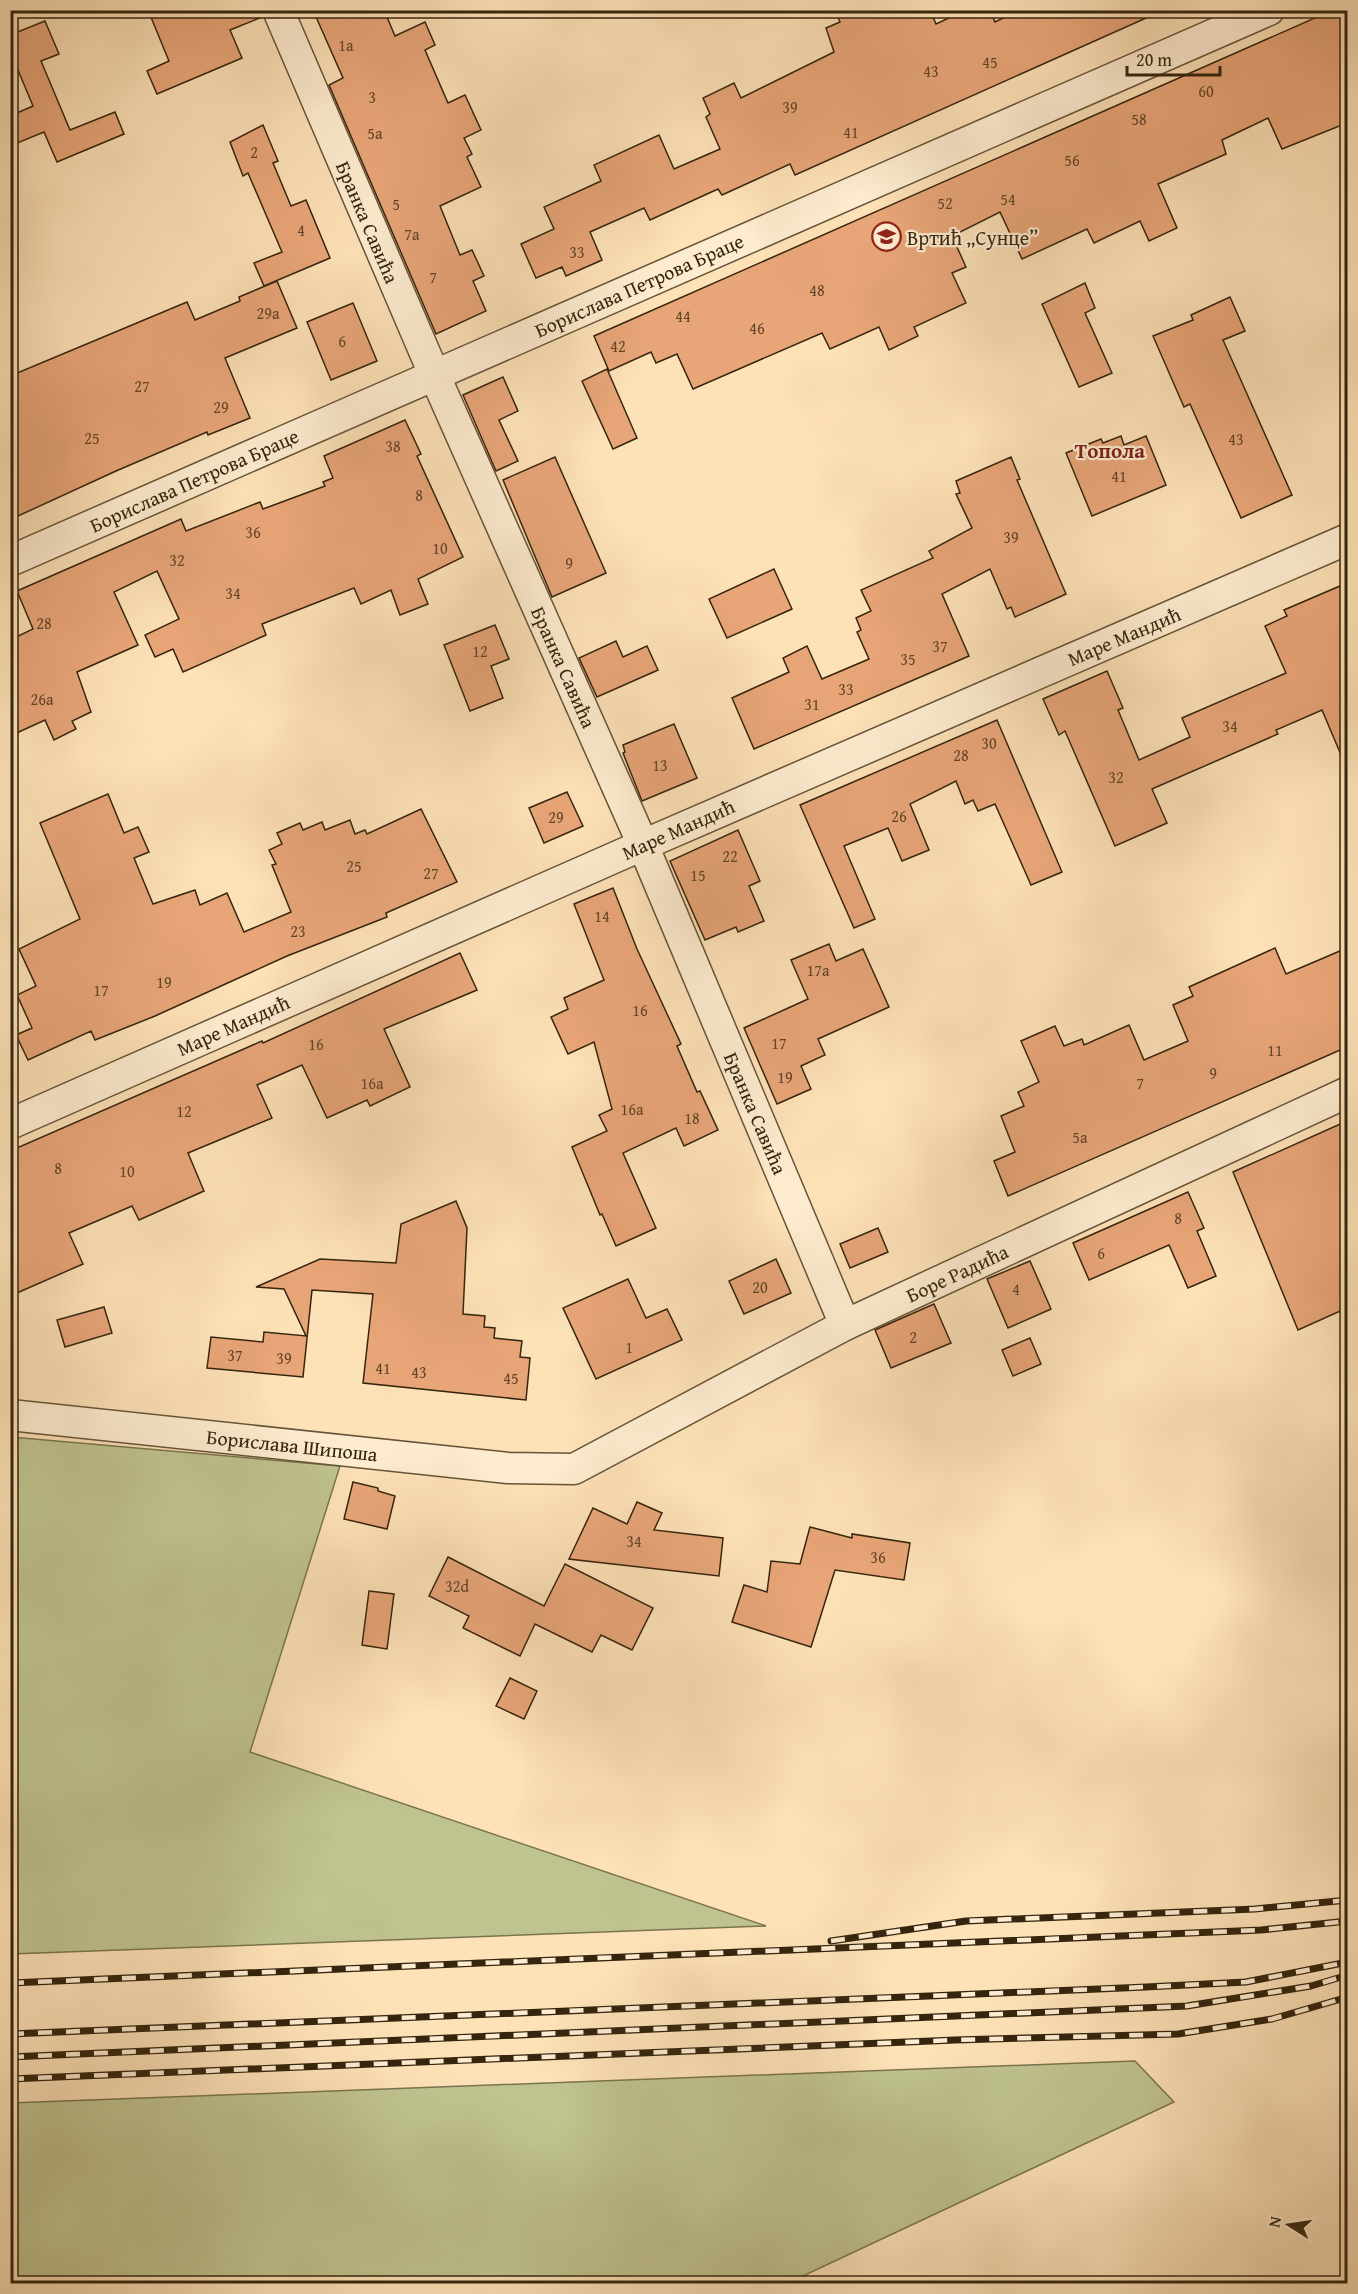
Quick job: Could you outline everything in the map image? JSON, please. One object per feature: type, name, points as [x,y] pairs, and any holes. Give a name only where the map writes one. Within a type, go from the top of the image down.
[{"type":"street","name":"Бранка Савића","points":[[278,10],[434,374],[643,844],[845,1325]]},
{"type":"street","name":"Борислава Петрова Браце","points":[[10,561],[1269,10]]},
{"type":"street","name":"Маре Мандић","points":[[10,1124],[643,844],[1347,539]]},
{"type":"street","name":"Боре Радића","points":[[574,1469],[845,1325],[1347,1092]]},
{"type":"street","name":"Борислава Шипоша","points":[[10,1415],[508,1468],[574,1469]]},
{"type":"green space","points":[[11,1437],[340,1466],[250,1752],[766,1926],[11,1954]]},
{"type":"green space","points":[[1135,2061],[1174,2102],[788,2283],[11,2283],[11,2103]]},
{"type":"building","points":[[148,10],[261,10],[262,17],[230,30],[242,58],[157,94],[147,71],[169,61]]},
{"type":"building","points":[[313,10],[384,10],[395,36],[425,22],[435,45],[425,50],[448,103],[465,95],[481,130],[464,138],[472,154],[467,157],[481,187],[440,206],[460,255],[472,250],[484,276],[473,281],[486,311],[436,334],[329,85],[343,78]]},
{"type":"building","points":[[835,10],[930,10],[936,24],[966,10],[990,10],[995,22],[1020,10],[1164,10],[795,175],[790,164],[722,195],[718,189],[650,220],[644,208],[590,232],[602,260],[566,276],[562,267],[536,278],[521,244],[554,229],[544,207],[601,181],[594,165],[659,135],[674,169],[720,149],[706,117],[710,114],[703,98],[734,83],[741,98],[834,52],[826,28],[840,22]]},
{"type":"building","points":[[1333,10],[1347,10],[1347,123],[1282,149],[1268,118],[1222,140],[1226,154],[1158,184],[1177,228],[1149,241],[1140,221],[1094,243],[1087,229],[1022,259],[1000,212],[952,236],[966,267],[952,273],[966,303],[914,327],[918,336],[889,350],[879,327],[830,349],[822,333],[693,389],[677,354],[656,363],[651,352],[609,371],[594,336]]},
{"type":"building","points":[[45,21],[59,54],[41,61],[70,130],[115,112],[124,134],[57,162],[44,132],[10,146],[10,116],[33,106],[10,51],[10,35]]},
{"type":"building","points":[[263,125],[278,161],[273,163],[291,206],[306,200],[330,258],[264,286],[254,263],[282,252],[248,173],[243,176],[230,142]]},
{"type":"building","points":[[277,281],[297,328],[225,358],[250,418],[208,435],[207,432],[18,516],[10,498],[10,376],[187,302],[195,320],[240,301],[239,297]]},
{"type":"building","points":[[1085,283],[1095,308],[1085,313],[1112,373],[1079,387],[1042,304]]},
{"type":"building","points":[[1230,297],[1245,331],[1223,340],[1292,495],[1241,518],[1190,404],[1184,407],[1153,336],[1193,320],[1191,315]]},
{"type":"building","points":[[353,303],[377,361],[331,380],[307,322]]},
{"type":"building","points":[[607,369],[637,438],[613,449],[582,381]]},
{"type":"building","points":[[503,377],[518,411],[499,420],[518,461],[496,471],[463,395]]},
{"type":"building","points":[[405,420],[421,454],[417,456],[463,557],[418,579],[428,604],[400,615],[391,590],[361,604],[354,588],[262,624],[266,635],[183,672],[173,649],[155,657],[145,635],[179,619],[157,571],[114,592],[138,645],[77,672],[91,712],[72,721],[76,729],[54,740],[45,720],[10,736],[10,640],[33,629],[17,591],[181,519],[186,531],[260,502],[263,509],[325,486],[323,482],[333,478],[324,456]]},
{"type":"building","points":[[1121,436],[1124,445],[1146,436],[1166,485],[1092,516],[1066,453],[1101,439],[1103,443]]},
{"type":"building","points":[[555,457],[606,573],[552,597],[503,480]]},
{"type":"building","points":[[1011,457],[1020,479],[1017,480],[1066,594],[1015,617],[1011,607],[1007,609],[990,569],[942,594],[969,656],[754,749],[732,698],[789,672],[783,658],[807,646],[822,679],[869,659],[857,632],[861,630],[856,618],[871,611],[861,590],[933,558],[929,551],[972,528],[956,494],[960,493],[956,481]]},
{"type":"building","points":[[774,569],[792,609],[727,638],[709,599]]},
{"type":"building","points":[[1347,583],[1347,769],[1322,710],[1276,730],[1278,734],[1152,789],[1167,823],[1115,846],[1065,731],[1059,735],[1043,699],[1107,671],[1123,708],[1118,710],[1139,760],[1190,737],[1182,718],[1286,673],[1265,626],[1287,616],[1284,610]]},
{"type":"building","points":[[495,625],[509,659],[491,666],[503,698],[470,711],[444,645]]},
{"type":"building","points":[[616,641],[623,657],[647,646],[658,670],[597,697],[579,658]]},
{"type":"building","points":[[997,720],[1062,872],[1031,885],[995,804],[978,811],[973,800],[965,804],[956,781],[910,804],[929,850],[902,861],[888,828],[844,846],[875,919],[854,928],[800,805]]},
{"type":"building","points":[[674,724],[697,778],[642,801],[623,753],[625,752],[623,745]]},
{"type":"building","points":[[567,792],[583,826],[544,843],[529,808]]},
{"type":"building","points":[[108,794],[124,833],[138,827],[149,852],[134,858],[153,904],[195,890],[200,905],[227,893],[244,932],[291,912],[272,865],[276,864],[269,850],[282,844],[277,833],[300,823],[303,830],[322,822],[325,830],[350,820],[355,834],[365,830],[367,834],[421,809],[457,882],[386,913],[387,917],[287,956],[155,1016],[95,1040],[91,1031],[28,1060],[16,1035],[32,1028],[17,995],[36,986],[19,949],[80,919],[40,823]]},
{"type":"building","points":[[738,830],[760,881],[749,886],[764,921],[738,932],[736,927],[705,940],[670,861]]},
{"type":"building","points":[[613,888],[637,949],[681,1044],[677,1046],[697,1092],[700,1091],[718,1130],[684,1146],[676,1128],[623,1153],[656,1228],[616,1246],[602,1214],[600,1215],[572,1147],[607,1131],[599,1115],[612,1109],[594,1042],[568,1054],[551,1017],[568,1009],[564,998],[604,980],[574,904]]},
{"type":"building","points":[[829,944],[836,961],[863,949],[889,1007],[818,1039],[825,1055],[801,1066],[811,1089],[777,1104],[744,1028],[808,999],[791,960]]},
{"type":"building","points":[[1275,948],[1286,974],[1347,948],[1347,1047],[1008,1196],[994,1161],[1015,1152],[1001,1116],[1024,1106],[1018,1092],[1039,1082],[1021,1041],[1055,1026],[1064,1046],[1082,1039],[1084,1045],[1129,1025],[1144,1060],[1188,1041],[1173,1005],[1193,996],[1189,987]]},
{"type":"building","points":[[460,953],[477,990],[384,1029],[410,1087],[370,1106],[367,1100],[327,1118],[302,1065],[257,1085],[272,1118],[188,1153],[204,1191],[139,1220],[132,1206],[69,1233],[83,1264],[10,1296],[10,1151],[262,1041],[263,1043]]},
{"type":"building","points":[[1347,1121],[1347,1308],[1298,1330],[1233,1172]]},
{"type":"building","points":[[1188,1192],[1204,1228],[1197,1231],[1216,1276],[1188,1288],[1169,1245],[1089,1280],[1073,1243]]},
{"type":"building","points":[[456,1201],[467,1228],[463,1314],[485,1316],[484,1327],[495,1328],[494,1338],[522,1341],[520,1357],[530,1358],[526,1400],[363,1383],[373,1294],[312,1290],[303,1377],[207,1368],[211,1337],[263,1342],[264,1332],[306,1336],[284,1289],[256,1287],[320,1259],[396,1263],[401,1224]]},
{"type":"building","points":[[878,1228],[888,1252],[850,1268],[840,1244]]},
{"type":"building","points":[[776,1259],[791,1293],[744,1314],[729,1281]]},
{"type":"building","points":[[1030,1261],[1051,1309],[1008,1328],[987,1279]]},
{"type":"building","points":[[628,1279],[646,1318],[667,1309],[682,1340],[596,1379],[563,1308]]},
{"type":"building","points":[[934,1304],[951,1343],[891,1368],[875,1330]]},
{"type":"building","points":[[104,1307],[112,1333],[65,1347],[57,1320]]},
{"type":"building","points":[[1030,1338],[1041,1364],[1013,1376],[1002,1350]]},
{"type":"building","points":[[353,1482],[378,1488],[378,1491],[395,1496],[387,1529],[344,1519]]},
{"type":"building","points":[[637,1502],[662,1513],[654,1530],[723,1538],[719,1576],[569,1559],[593,1508],[627,1524]]},
{"type":"building","points":[[810,1527],[852,1538],[852,1534],[910,1543],[904,1580],[835,1570],[811,1647],[732,1622],[744,1585],[767,1592],[771,1561],[800,1564]]},
{"type":"building","points":[[448,1557],[544,1606],[565,1564],[653,1608],[632,1650],[601,1635],[592,1652],[535,1624],[520,1656],[463,1628],[469,1616],[429,1596]]},
{"type":"building","points":[[369,1591],[394,1594],[387,1649],[362,1645]]},
{"type":"building","points":[[510,1678],[537,1691],[524,1719],[496,1706]]},
{"type":"railway","points":[[831,1941],[966,1921],[1255,1909],[1348,1900]]},
{"type":"railway","points":[[10,1983],[1261,1930],[1348,1921]]},
{"type":"railway","points":[[10,2034],[1246,1982],[1348,1962]]},
{"type":"railway","points":[[10,2057],[1187,2006],[1311,1986],[1348,1975]]},
{"type":"railway","points":[[10,2079],[955,2040],[1178,2034],[1272,2019],[1348,1997]]},
{"type":"place","name":"Вртић „Сунце”","points":[[886,237]]},
{"type":"district","name":"Топола","points":[[1110,450]]}]
